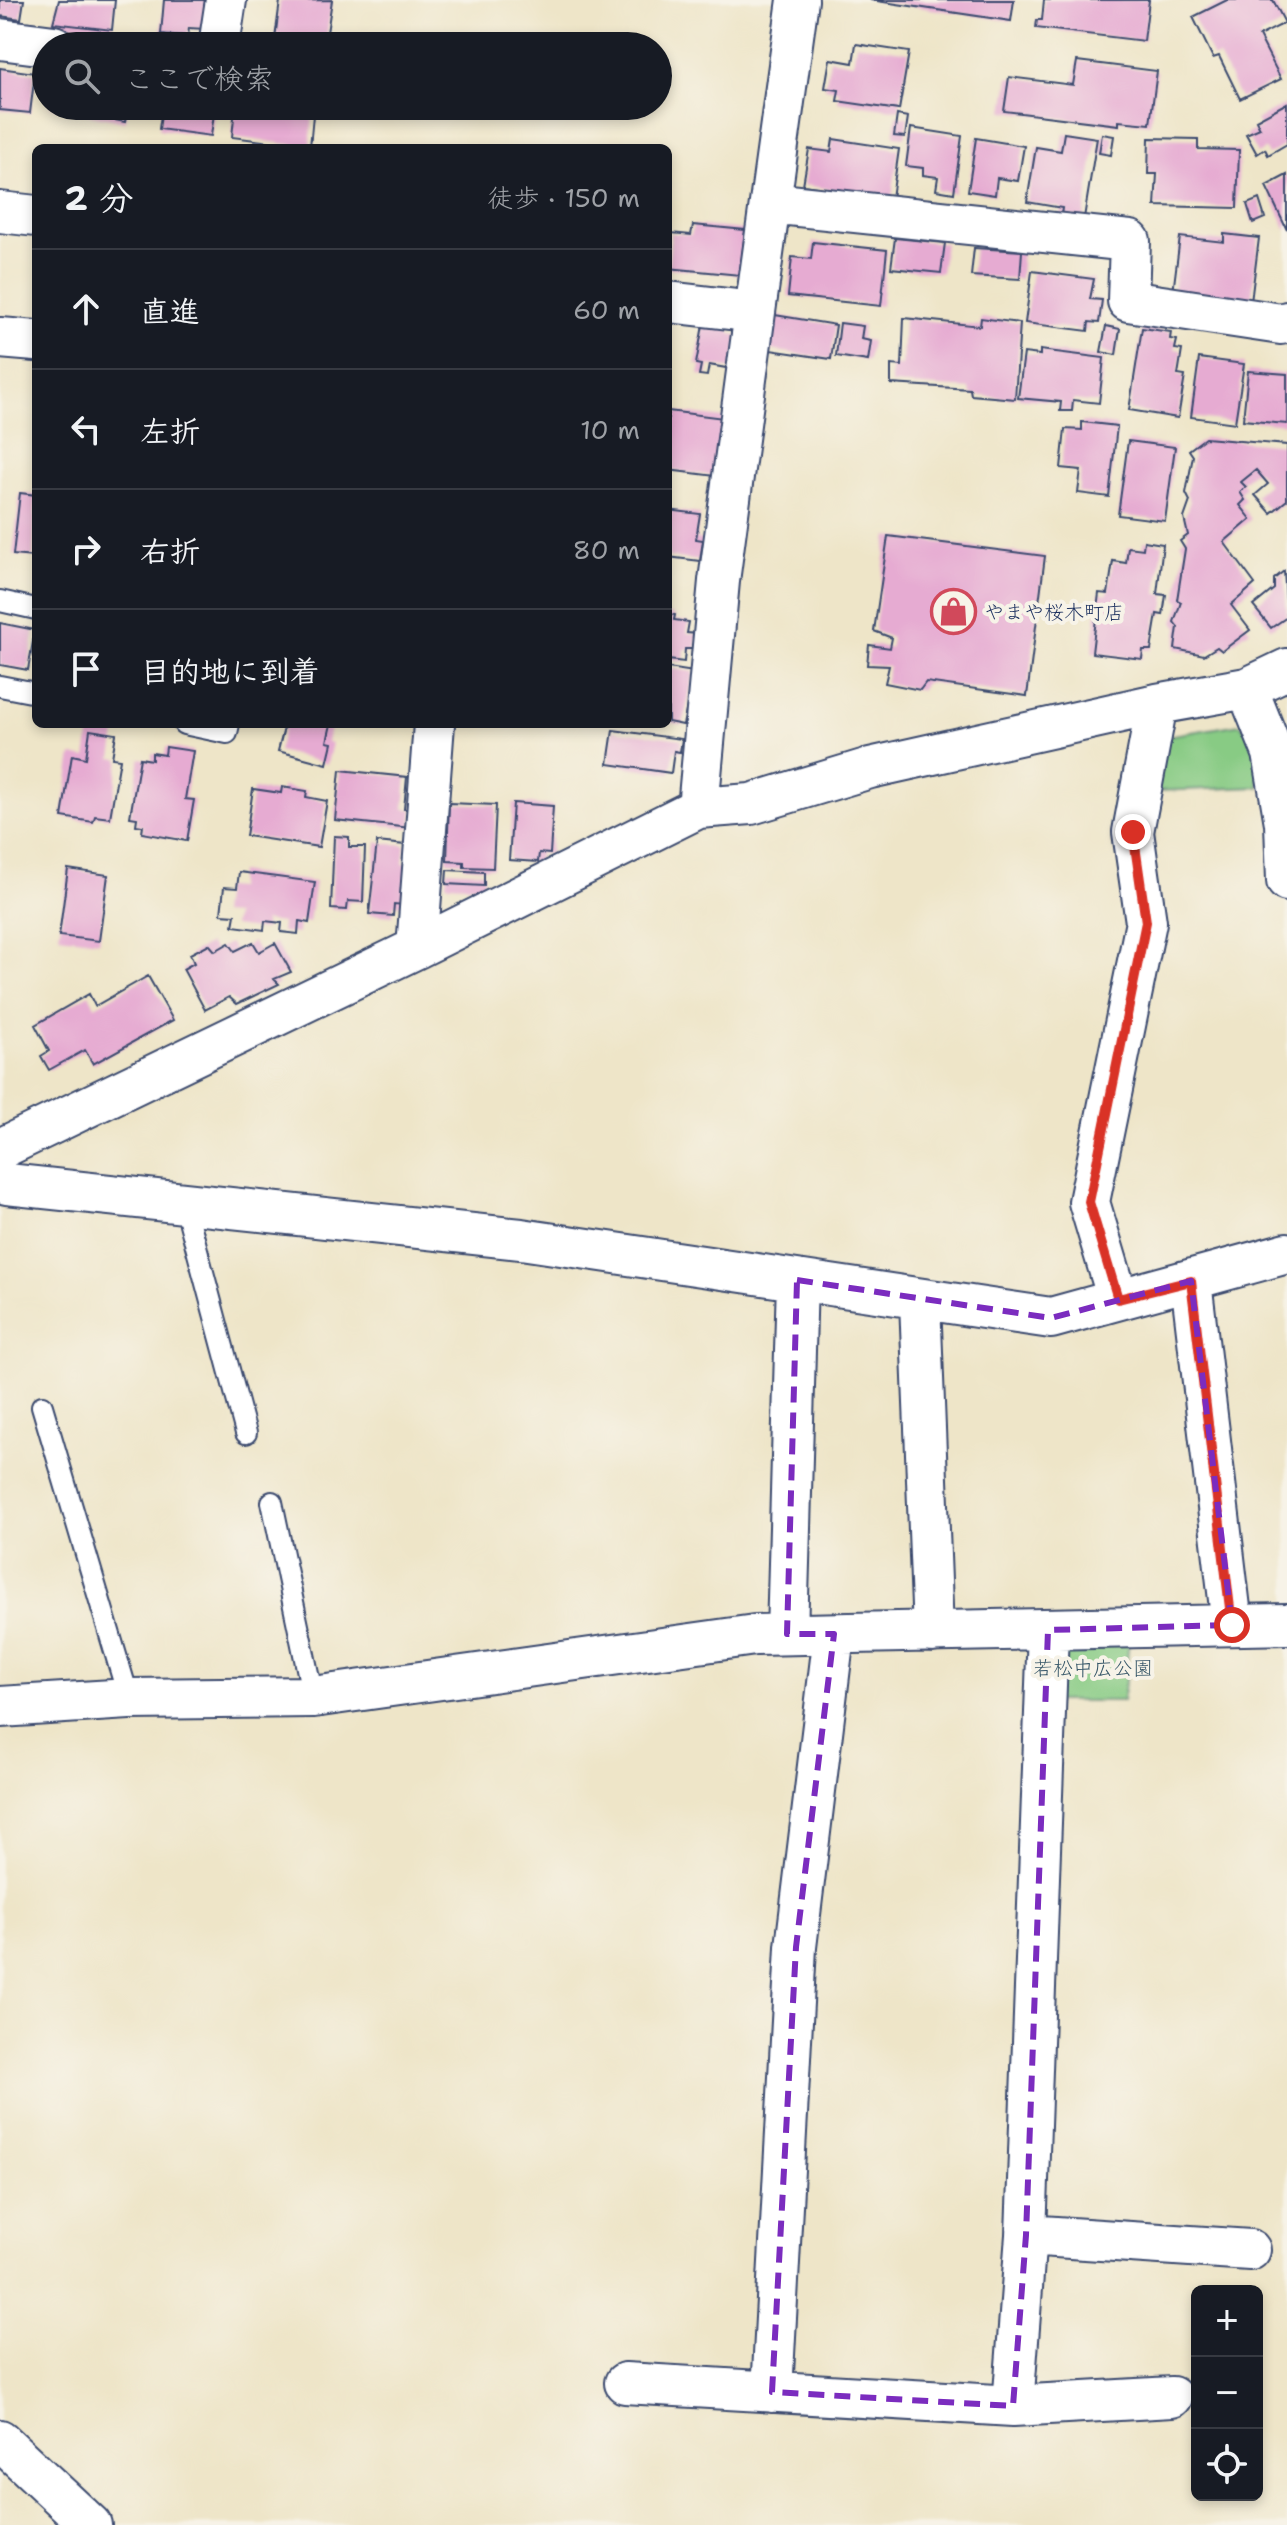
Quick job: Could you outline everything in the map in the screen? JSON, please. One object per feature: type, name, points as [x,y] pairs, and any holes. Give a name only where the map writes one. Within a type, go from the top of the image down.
[{"type":"street","points":[[221,32],[226,0]]},
{"type":"street","points":[[698,808],[719,581],[798,0]]},
{"type":"street","points":[[0,39],[32,43]]},
{"type":"street","points":[[770,203],[1130,241],[1128,301],[1281,324],[1287,322]]},
{"type":"street","points":[[0,212],[32,216]]},
{"type":"street","points":[[672,302],[755,312]]},
{"type":"street","points":[[0,338],[32,341]]},
{"type":"street","points":[[0,1149],[417,948],[698,808],[751,804],[870,768],[1157,704],[1247,688],[1287,669]]},
{"type":"street","points":[[1247,688],[1273,753],[1285,823],[1287,881]]},
{"type":"street","points":[[1118,1299],[1089,1202],[1146,922],[1133,832],[1157,704]]},
{"type":"street","points":[[417,948],[434,728]]},
{"type":"street","points":[[0,1179],[7,1184],[521,1239],[920,1301],[1051,1318],[1287,1253]]},
{"type":"street","points":[[787,1634],[797,1280]]},
{"type":"street","points":[[1191,1281],[1232,1625]]},
{"type":"street","points":[[920,1301],[933,1632]]},
{"type":"street","points":[[0,1707],[129,1699],[313,1697],[755,1635],[1287,1624]]},
{"type":"street","points":[[1013,2406],[1026,2235],[1048,1630]]},
{"type":"street","points":[[772,2392],[796,1947],[834,1634]]},
{"type":"street","points":[[1026,2235],[1250,2250]]},
{"type":"street","points":[[625,2383],[1013,2406],[1172,2397]]},
{"type":"street","points":[[0,2440],[91,2525]]},
{"type":"lane","points":[[0,601],[32,608]]},
{"type":"lane","points":[[0,686],[32,692]]},
{"type":"lane","points":[[203,728],[227,733],[228,728]]},
{"type":"lane","points":[[184,1201],[246,1433]]},
{"type":"lane","points":[[42,1406],[129,1699]]},
{"type":"lane","points":[[272,1502],[313,1697]]},
{"type":"highlighted area","points":[[797,1280],[1051,1318],[1191,1281],[1232,1625],[1048,1630],[1026,2235],[1013,2406],[772,2392],[796,1947],[834,1634],[787,1634]]},
{"type":"green space","points":[[1240,724],[1256,742],[1259,787],[1157,791],[1166,736]]},
{"type":"green space","name":"若松中広公園","points":[[1130,1630],[1123,1701],[1051,1701],[1064,1638]]},
{"type":"building","points":[[0,0],[24,0],[21,19],[0,16]]},
{"type":"building","points":[[59,0],[115,0],[112,30],[53,23]]},
{"type":"building","points":[[164,0],[208,0],[205,29],[161,32]]},
{"type":"building","points":[[332,0],[327,32],[276,32],[280,1]]},
{"type":"building","points":[[870,0],[1014,0],[1011,21]]},
{"type":"building","points":[[1044,0],[1149,0],[1144,41],[1036,28],[1037,20],[1042,20]]},
{"type":"building","points":[[1227,0],[1273,0],[1285,23],[1259,36],[1281,79],[1240,99],[1219,56],[1213,58],[1193,17]]},
{"type":"building","points":[[856,44],[909,52],[899,110],[837,101],[839,90],[825,88],[830,59],[853,63]]},
{"type":"building","points":[[1077,61],[1157,71],[1150,124],[1119,121],[1119,125],[1004,111],[1009,77],[1073,85]]},
{"type":"building","points":[[0,68],[32,73],[30,113],[0,110]]},
{"type":"building","points":[[1287,103],[1287,144],[1268,155],[1265,149],[1257,154],[1246,134],[1260,128],[1256,120]]},
{"type":"building","points":[[897,115],[908,117],[905,137],[894,136]]},
{"type":"building","points":[[160,120],[213,120],[211,136],[159,129]]},
{"type":"building","points":[[234,120],[313,120],[310,144],[232,137]]},
{"type":"building","points":[[911,128],[962,136],[954,193],[936,190],[938,177],[923,175],[923,168],[906,166]]},
{"type":"building","points":[[1064,133],[1097,138],[1084,218],[1061,215],[1062,208],[1027,202],[1036,147],[1061,151]]},
{"type":"building","points":[[1102,134],[1114,136],[1111,155],[1099,153]]},
{"type":"building","points":[[976,138],[1024,146],[1018,181],[997,178],[995,195],[968,191]]},
{"type":"building","points":[[1149,138],[1198,139],[1198,149],[1239,150],[1237,208],[1155,206],[1157,174],[1148,174]]},
{"type":"building","points":[[833,139],[899,149],[892,198],[803,185],[809,149],[831,152]]},
{"type":"building","points":[[1287,175],[1287,230],[1266,186]]},
{"type":"building","points":[[1259,199],[1265,218],[1253,223],[1247,204]]},
{"type":"building","points":[[693,225],[745,230],[740,275],[672,268],[672,233],[691,235]]},
{"type":"building","points":[[1224,234],[1259,238],[1251,302],[1173,293],[1180,237],[1224,242]]},
{"type":"building","points":[[895,238],[945,243],[941,273],[891,268]]},
{"type":"building","points":[[813,242],[887,250],[881,306],[788,296],[792,257],[811,259]]},
{"type":"building","points":[[974,248],[1022,251],[1020,279],[971,276]]},
{"type":"building","points":[[1032,271],[1094,279],[1090,299],[1102,300],[1099,323],[1089,322],[1088,331],[1025,323]]},
{"type":"building","points":[[775,315],[836,325],[831,359],[770,350]]},
{"type":"building","points":[[904,318],[980,326],[981,318],[1020,323],[1015,399],[971,395],[970,389],[891,384],[891,365],[902,366]]},
{"type":"building","points":[[840,323],[863,326],[861,339],[871,341],[868,361],[836,356]]},
{"type":"building","points":[[703,325],[731,329],[731,334],[738,335],[732,369],[709,365],[707,376],[699,375],[701,365],[696,364]]},
{"type":"building","points":[[1106,326],[1120,329],[1116,355],[1101,352]]},
{"type":"building","points":[[1142,328],[1171,332],[1170,339],[1177,340],[1175,349],[1182,350],[1178,375],[1185,376],[1178,418],[1129,410]]},
{"type":"building","points":[[1040,350],[1104,358],[1099,403],[1073,400],[1072,411],[1060,411],[1061,402],[1018,398],[1024,353],[1040,355]]},
{"type":"building","points":[[1199,358],[1244,364],[1235,423],[1191,417]]},
{"type":"building","points":[[1248,371],[1287,374],[1287,424],[1243,420]]},
{"type":"building","points":[[672,412],[724,418],[715,476],[672,471]]},
{"type":"building","points":[[1082,422],[1117,426],[1109,497],[1078,493],[1081,470],[1061,468],[1065,429],[1082,430]]},
{"type":"building","points":[[1205,438],[1287,445],[1287,500],[1271,513],[1255,495],[1268,484],[1256,470],[1241,482],[1246,487],[1240,492],[1245,500],[1240,505],[1251,519],[1224,542],[1255,584],[1231,605],[1250,630],[1222,651],[1217,647],[1204,655],[1175,649],[1178,627],[1174,622],[1181,602],[1177,600],[1185,549],[1180,541],[1188,535],[1184,518],[1190,501],[1186,493],[1193,456],[1189,450]]},
{"type":"building","points":[[1128,441],[1175,447],[1165,521],[1118,515]]},
{"type":"building","points":[[20,493],[32,494],[32,557],[13,555]]},
{"type":"building","points":[[672,510],[700,514],[696,539],[703,540],[700,561],[672,558]]},
{"type":"building","points":[[888,536],[1045,556],[1027,696],[926,682],[920,690],[885,683],[889,666],[867,665],[869,645],[890,648],[892,638],[874,631]]},
{"type":"building","points":[[1144,541],[1163,544],[1157,594],[1166,595],[1163,615],[1157,614],[1151,650],[1143,650],[1142,659],[1092,653],[1099,593],[1108,594],[1113,561],[1126,563],[1128,547],[1143,549]]},
{"type":"building","points":[[1284,571],[1287,617],[1271,628],[1253,606],[1274,589],[1274,579]]},
{"type":"building","points":[[672,615],[675,615],[674,620],[689,622],[687,633],[698,634],[696,649],[685,649],[684,662],[672,660]]},
{"type":"building","points":[[0,623],[32,629],[28,670],[0,665]]},
{"type":"building","points":[[672,669],[694,672],[683,725],[672,723]]},
{"type":"building","points":[[284,728],[330,728],[327,742],[332,743],[327,764],[278,751]]},
{"type":"building","points":[[90,730],[116,734],[112,758],[120,759],[110,818],[95,816],[93,822],[62,817],[72,755],[86,758]]},
{"type":"building","points":[[613,730],[682,739],[680,752],[674,751],[671,773],[608,764]]},
{"type":"building","points":[[166,747],[193,751],[185,799],[194,800],[187,841],[142,833],[143,826],[136,825],[137,818],[130,817],[140,758],[152,760],[152,753],[165,755]]},
{"type":"building","points":[[340,770],[407,777],[404,809],[413,809],[411,828],[335,820]]},
{"type":"building","points":[[282,787],[307,791],[306,797],[327,801],[319,847],[246,836],[253,789],[281,793]]},
{"type":"building","points":[[449,803],[496,805],[493,868],[464,867],[464,862],[447,861]]},
{"type":"building","points":[[513,803],[553,806],[550,854],[539,853],[538,862],[509,860]]},
{"type":"building","points":[[334,836],[349,837],[349,847],[365,847],[363,902],[348,901],[347,910],[331,909]]},
{"type":"building","points":[[377,842],[405,845],[403,863],[408,864],[404,905],[394,904],[393,916],[369,914]]},
{"type":"building","points":[[68,869],[108,875],[99,941],[59,936]]},
{"type":"building","points":[[447,870],[484,872],[484,886],[446,884]]},
{"type":"building","points":[[239,872],[315,882],[309,923],[299,921],[298,934],[281,932],[282,923],[265,921],[264,930],[233,926],[235,915],[221,914],[224,887],[237,888]]},
{"type":"building","points":[[253,942],[259,952],[275,943],[291,972],[274,979],[279,984],[237,1004],[229,997],[205,1010],[183,969],[194,963],[190,954],[209,944],[215,951],[229,943],[235,951]]},
{"type":"building","points":[[148,976],[173,1020],[93,1064],[85,1050],[49,1070],[41,1056],[49,1051],[35,1025],[89,994],[95,1006]]},
{"type":"place","name":"やまや桜木町店","points":[[953,612]]},
{"type":"route","points":[[1133,832],[1146,922],[1089,1202],[1118,1299],[1191,1281],[1232,1625]]}]
